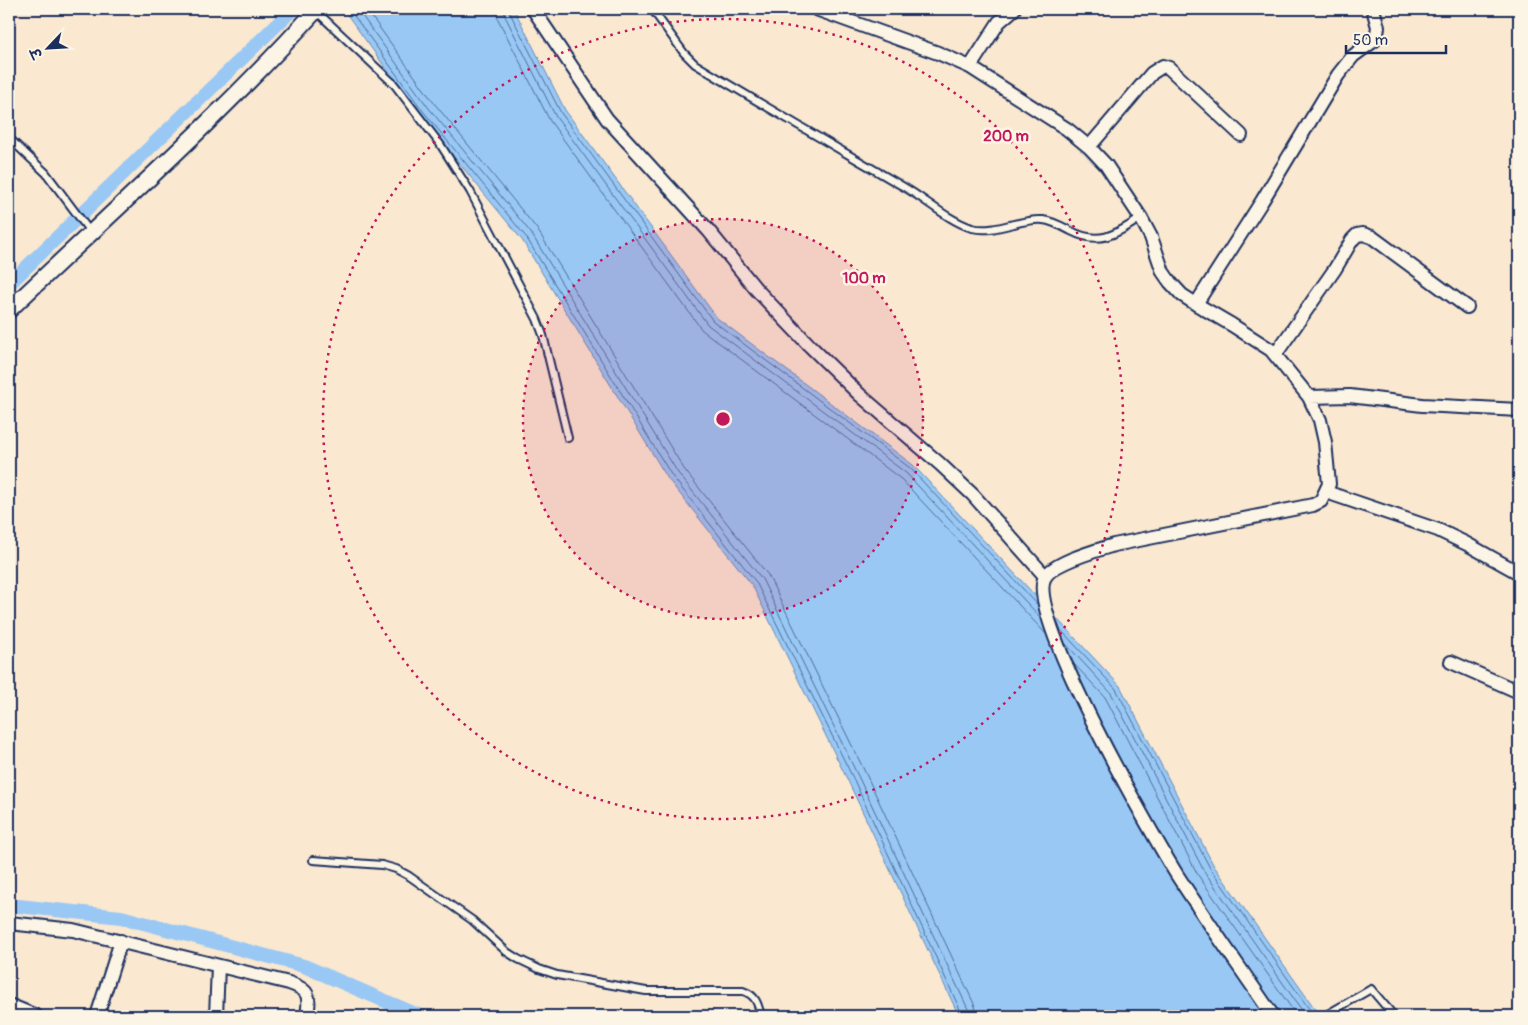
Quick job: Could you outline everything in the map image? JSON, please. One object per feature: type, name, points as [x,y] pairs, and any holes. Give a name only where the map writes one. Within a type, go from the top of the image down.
[{"type":"street","points":[[533,9],[607,119],[708,230],[756,289],[860,395],[973,495],[1045,576]]},
{"type":"street","points":[[816,9],[835,12],[938,53],[970,68],[1067,129],[1089,147],[1106,166],[1141,218],[1151,237],[1163,272],[1182,294],[1271,350],[1309,397],[1320,420],[1325,442],[1330,484],[1321,501],[1313,505],[1114,545],[1060,565],[1045,576],[1042,583],[1047,616],[1075,686],[1119,771],[1177,874],[1273,1016]]},
{"type":"street","points":[[970,68],[999,22],[1014,9]]},
{"type":"street","points":[[1196,304],[1262,201],[1338,75],[1353,56],[1376,38],[1378,27],[1373,9]]},
{"type":"street","points":[[9,310],[87,228],[225,106],[316,10]]},
{"type":"street","points":[[1089,147],[1152,72],[1163,66],[1169,68],[1240,135]]},
{"type":"street","points":[[1275,355],[1357,235],[1363,234],[1372,237],[1467,307]]},
{"type":"street","points":[[1309,397],[1350,396],[1422,405],[1519,410]]},
{"type":"street","points":[[1326,492],[1438,530],[1468,544],[1519,573]]},
{"type":"street","points":[[1451,662],[1519,692]]},
{"type":"street","points":[[9,924],[74,930],[301,987],[306,990],[309,1000],[307,1016]]},
{"type":"street","points":[[97,1016],[120,941]]},
{"type":"street","points":[[216,1016],[218,966]]},
{"type":"street","points":[[9,1005],[36,1016]]},
{"type":"lane","points":[[652,9],[694,64],[973,228],[989,229],[1044,220],[1058,224],[1080,236],[1102,238],[1114,235],[1141,218]]},
{"type":"lane","points":[[316,10],[394,84],[448,156],[470,191],[537,319],[543,335],[568,438]]},
{"type":"lane","points":[[9,138],[38,164],[87,228]]},
{"type":"lane","points":[[313,860],[382,865],[396,869],[410,876],[472,920],[507,952],[539,969],[557,975],[646,991],[743,991],[750,993],[754,998],[758,1004],[761,1016]]},
{"type":"lane","points":[[1324,1016],[1371,989],[1394,1016]]},
{"type":"water","points":[[343,9],[514,9],[565,110],[717,318],[913,465],[1120,686],[1214,866],[1320,1016],[959,1016],[849,783],[752,585],[668,479],[522,240],[419,114]]},
{"type":"waterway","points":[[9,284],[293,9]]},
{"type":"waterway","points":[[9,905],[121,917],[304,966],[420,1016]]}]
